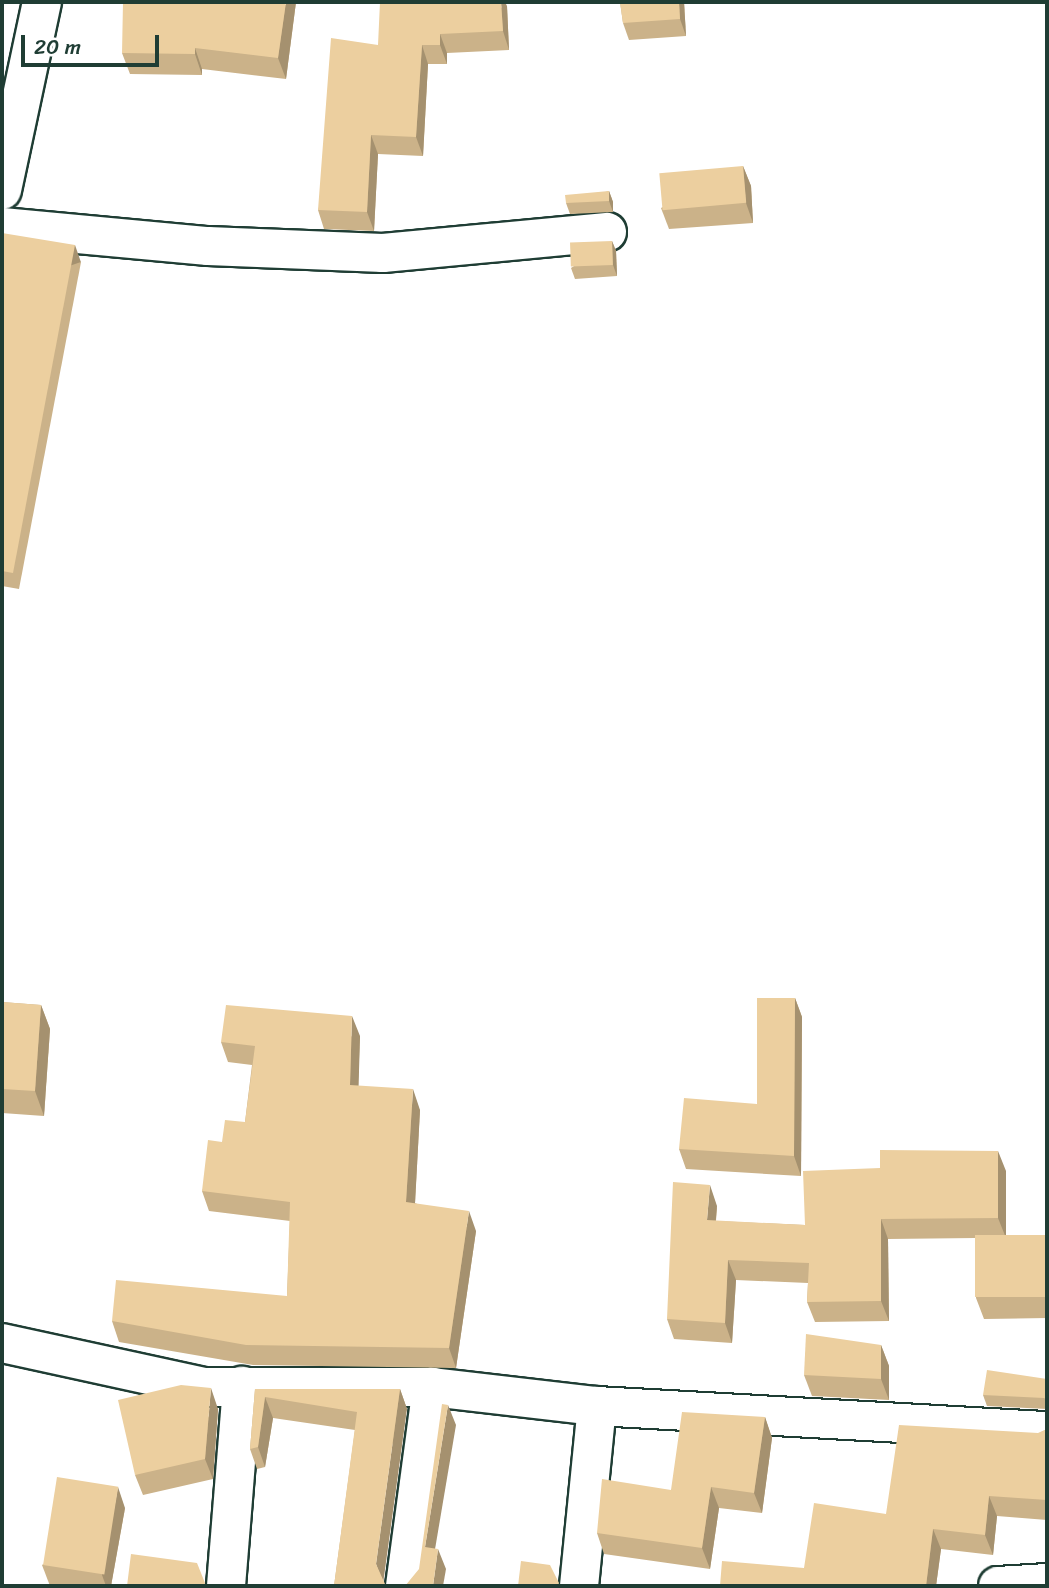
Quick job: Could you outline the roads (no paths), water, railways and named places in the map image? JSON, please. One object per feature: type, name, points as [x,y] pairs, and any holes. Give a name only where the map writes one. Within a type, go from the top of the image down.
[{"type":"street","points":[[2,190],[42,2]]},
{"type":"street","points":[[2,227],[208,246],[383,253],[607,232]]},
{"type":"street","points":[[2,1343],[202,1387],[432,1387],[597,1406],[1047,1431]]},
{"type":"street","points":[[226,1586],[242,1386]]},
{"type":"street","points":[[405,1586],[432,1387]]},
{"type":"street","points":[[579,1586],[597,1406]]},
{"type":"street","points":[[998,1586],[1047,1583]]}]
